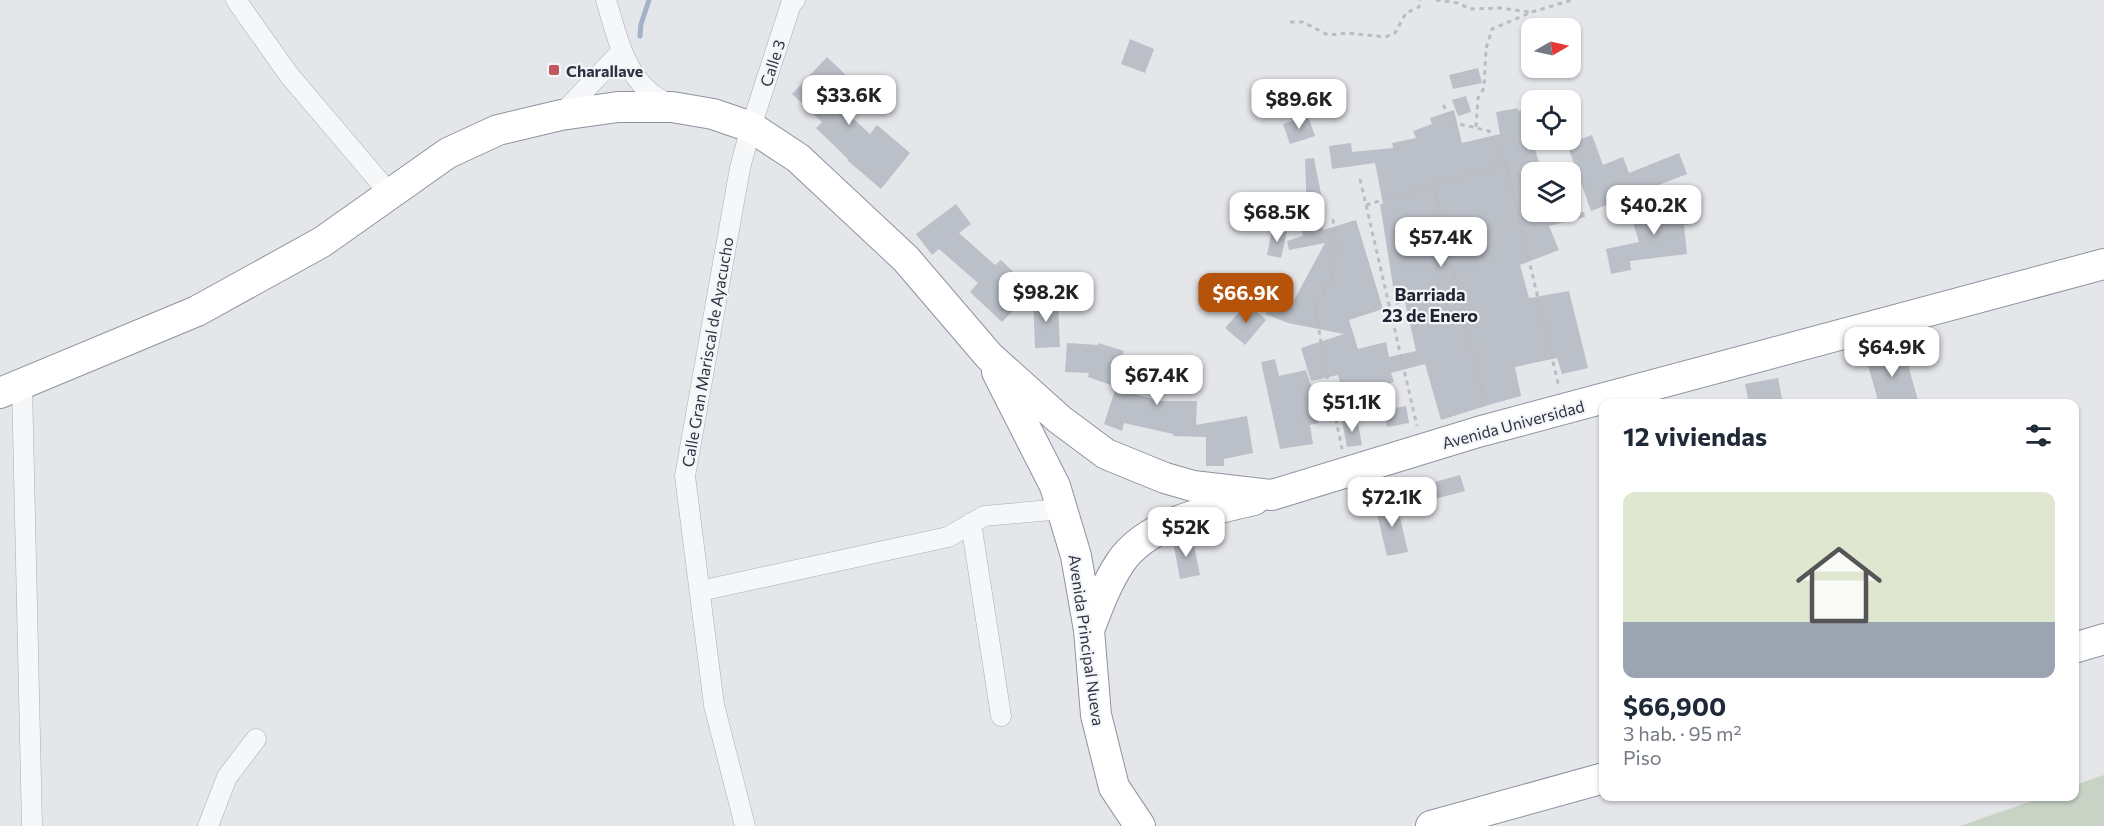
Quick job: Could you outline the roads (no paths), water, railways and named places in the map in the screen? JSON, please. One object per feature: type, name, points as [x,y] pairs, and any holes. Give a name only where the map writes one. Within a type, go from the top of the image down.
[{"type":"highway","points":[[11,389],[197,311],[322,242],[448,153],[498,130],[561,115],[618,107],[672,107],[713,114],[751,127],[798,158],[906,259],[989,356]]},
{"type":"highway","name":"Avenida Universidad","points":[[1601,399],[2104,264]]},
{"type":"highway","name":"Avenida Universidad","points":[[989,356],[1059,419],[1107,453],[1166,478],[1193,486],[1272,495],[1491,428],[1599,400]]},
{"type":"highway","name":"Avenida Principal Nueva","points":[[989,356],[1055,486],[1076,556],[1089,630],[1096,716],[1114,787],[1140,826]]},
{"type":"highway","points":[[1089,630],[1104,591],[1121,561],[1138,545],[1158,531],[1182,520],[1211,510],[1272,495]]},
{"type":"highway","points":[[2079,646],[2104,639]]},
{"type":"highway","points":[[1431,826],[1599,779]]},
{"type":"street","points":[[236,0],[289,75],[390,194]]},
{"type":"street","points":[[606,0],[622,51],[633,74],[651,93],[672,107]]},
{"type":"street","name":"Calle 3","points":[[751,127],[791,4],[795,0]]},
{"type":"street","points":[[561,115],[622,51]]},
{"type":"street","name":"Calle Gran Mariscal de Ayacucho","points":[[744,826],[714,705],[685,476],[718,282],[740,168],[751,127]]},
{"type":"street","points":[[11,389],[32,826]]},
{"type":"street","points":[[700,591],[948,537],[984,516],[1062,509]]},
{"type":"street","points":[[971,523],[1001,716]]},
{"type":"street","points":[[208,826],[227,777],[256,739]]},
{"type":"waterway","points":[[640,36],[641,24],[649,0]]},
{"type":"place","name":"Charallave","points":[[554,70]]},
{"type":"district","name":"Barriada 23 de Enero","points":[[1430,304]]}]
